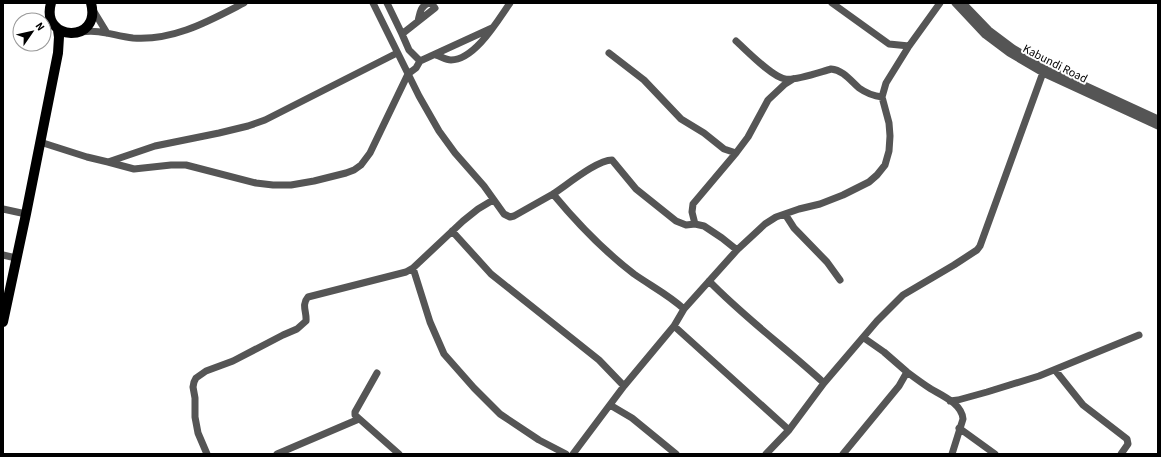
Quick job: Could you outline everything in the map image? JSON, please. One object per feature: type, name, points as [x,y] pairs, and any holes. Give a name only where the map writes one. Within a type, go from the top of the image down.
[{"type":"highway","points":[[3,322],[58,53],[58,30],[51,21],[49,5]]},
{"type":"highway","points":[[58,53],[67,40],[79,33],[90,23],[92,7]]},
{"type":"highway","points":[[58,30],[70,34],[79,33]]},
{"type":"street","points":[[79,33],[93,30],[133,38],[162,37],[190,29],[244,3]]},
{"type":"street","points":[[373,3],[397,53],[440,131],[455,154],[484,186],[504,214],[510,217],[514,216],[553,194],[594,166],[612,160],[636,189],[676,221],[686,225],[694,224],[704,226],[737,250]]},
{"type":"street","points":[[387,3],[409,50],[420,61]]},
{"type":"street","points":[[402,34],[435,8],[432,4],[428,3]]},
{"type":"street","points":[[436,54],[450,60],[468,53],[480,44],[510,3]]},
{"type":"street","points":[[832,3],[889,44],[909,46]]},
{"type":"street","points":[[573,454],[624,386],[674,326],[684,310],[737,250],[765,224],[776,216],[820,204],[837,197],[869,182],[878,175],[885,165],[890,143],[889,123],[882,97],[886,83],[909,46],[940,3]]},
{"type":"street","name":"Kabundi Road","points":[[955,3],[985,35],[1010,54],[1158,126]]},
{"type":"street","name":"Kabundi Road","points":[[963,3],[989,30],[1044,70],[1158,119]]},
{"type":"street","points":[[92,7],[107,33]]},
{"type":"street","points":[[40,142],[87,157],[134,169],[186,165],[256,183],[273,185],[291,185],[346,173],[361,165],[370,153],[408,74],[416,68],[420,61],[492,28]]},
{"type":"street","points":[[736,42],[777,76],[785,79],[793,79],[836,70],[842,72],[860,89],[872,96],[882,97]]},
{"type":"street","points":[[108,162],[155,146],[219,133],[265,120],[397,53]]},
{"type":"street","points":[[609,53],[644,80],[681,119],[724,149],[736,153]]},
{"type":"street","points":[[766,454],[788,430],[824,383],[878,321],[903,295],[977,250],[980,246],[1044,70]]},
{"type":"street","points":[[694,224],[692,212],[693,204],[748,137],[768,100],[785,84],[793,79]]},
{"type":"street","points":[[553,194],[585,231],[605,249],[634,274],[673,299],[684,310]]},
{"type":"street","points":[[207,454],[198,433],[195,417],[195,398],[193,386],[196,378],[206,371],[233,361],[297,329],[306,321],[304,304],[308,297],[406,272],[413,268],[452,231],[478,209],[493,200]]},
{"type":"street","points":[[3,209],[26,214]]},
{"type":"street","points":[[785,214],[794,228],[827,262],[840,280]]},
{"type":"street","points":[[452,231],[491,274],[599,360],[624,386]]},
{"type":"street","points":[[3,255],[16,258]]},
{"type":"street","points":[[413,268],[430,322],[444,354],[474,388],[500,414],[539,440],[566,454]]},
{"type":"street","points":[[709,281],[748,319],[824,383]]},
{"type":"street","points":[[674,326],[788,430]]},
{"type":"street","points":[[950,401],[987,392],[1055,370],[1139,335]]},
{"type":"street","points":[[864,338],[884,352],[907,372],[950,401],[959,409],[962,414],[962,419],[952,454]]},
{"type":"street","points":[[1055,370],[1083,405],[1127,439],[1128,444],[1121,454]]},
{"type":"street","points":[[844,454],[886,400],[899,386],[907,372]]},
{"type":"street","points":[[377,373],[355,412],[355,415],[400,454]]},
{"type":"street","points":[[610,404],[632,418],[676,454]]},
{"type":"street","points":[[277,454],[359,419]]},
{"type":"street","points":[[959,428],[995,454]]}]
